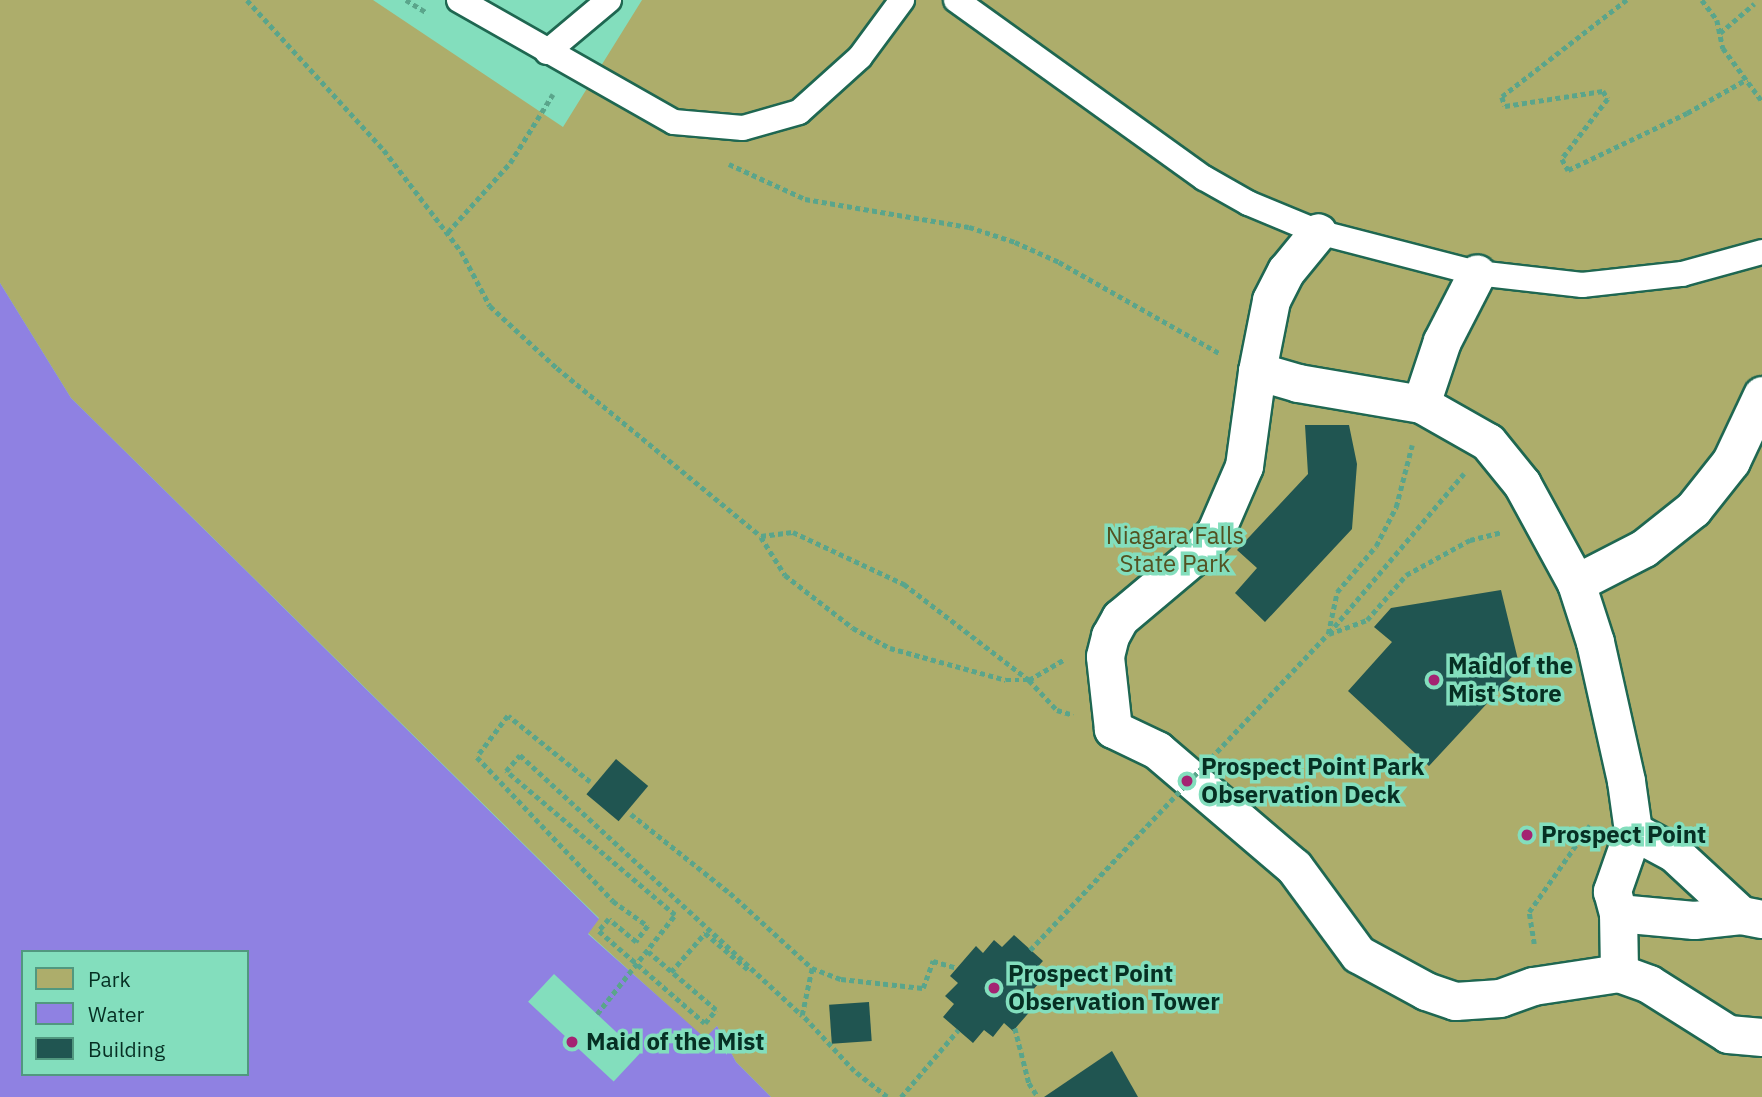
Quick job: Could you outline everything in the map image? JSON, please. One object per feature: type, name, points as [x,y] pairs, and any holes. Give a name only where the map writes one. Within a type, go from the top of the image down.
[{"type":"street","points":[[1318,232],[1286,271],[1272,299],[1256,371],[1244,466],[1215,533],[1194,556],[1120,618],[1107,651],[1113,729],[1157,750],[1294,867],[1358,954],[1426,991],[1455,1002],[1500,998],[1534,986],[1540,988],[1619,972],[1649,984],[1728,1034],[1762,1037]]},
{"type":"street","points":[[1421,404],[1442,341],[1477,274]]},
{"type":"street","points":[[1256,371],[1309,385],[1421,404],[1488,442],[1522,484],[1548,527],[1576,583],[1595,642],[1627,792],[1633,831],[1612,891],[1618,913],[1619,972]]},
{"type":"street","points":[[1576,583],[1644,548],[1693,509],[1731,461],[1762,395]]},
{"type":"street","points":[[1633,831],[1674,853],[1751,917]]},
{"type":"street","points":[[1618,913],[1694,920],[1751,917]]},
{"type":"lane","points":[[460,0],[674,122],[743,128],[799,112],[860,57],[902,0]]},
{"type":"lane","points":[[547,52],[608,0]]},
{"type":"lane","points":[[956,0],[1204,177],[1248,202],[1318,232],[1477,274],[1582,285],[1632,283],[1762,252]]},
{"type":"path","points":[[247,0],[288,49],[346,106],[448,232],[490,306],[513,330],[761,536],[785,575],[853,628],[890,648],[944,666],[1029,680],[1066,658],[1107,651]]},
{"type":"path","points":[[1627,0],[1502,97],[1505,106],[1603,91],[1608,99],[1562,159],[1567,170],[1687,113],[1747,79]]},
{"type":"path","points":[[1702,0],[1717,20],[1723,48],[1762,101]]},
{"type":"path","points":[[1720,34],[1754,4]]},
{"type":"path","points":[[448,232],[510,163],[556,88]]},
{"type":"path","points":[[719,160],[805,199],[969,227],[1014,242],[1256,371]]},
{"type":"path","points":[[1328,634],[1337,592],[1376,546],[1396,507],[1421,404]]},
{"type":"path","points":[[1030,950],[1328,634],[1488,442]]},
{"type":"path","points":[[1328,634],[1367,620],[1406,575],[1470,540],[1517,527],[1548,527]]},
{"type":"path","points":[[761,536],[793,532],[904,584],[1029,680]]},
{"type":"path","points":[[590,782],[508,716],[477,757],[613,901],[648,926],[636,942],[609,919],[599,931],[705,1023],[716,1010],[648,953]]},
{"type":"path","points":[[597,1014],[633,974],[675,915],[506,771],[520,755],[802,1015],[853,1071],[887,1097]]},
{"type":"path","points":[[1540,988],[1529,912],[1586,829],[1627,792]]},
{"type":"path","points":[[631,814],[730,893],[812,968],[841,979],[923,988],[933,961],[957,968]]},
{"type":"path","points":[[671,972],[705,933],[802,1015]]},
{"type":"path","points":[[802,1015],[812,968]]},
{"type":"path","points":[[1015,1028],[1029,1083],[1038,1097]]},
{"type":"path","points":[[901,1097],[958,1030]]},
{"type":"path","points":[[572,1042],[576,1036]]},
{"type":"green space","name":"Niagara Falls State Park","points":[[0,0],[373,0],[563,127],[642,0],[1762,0],[1762,1097],[771,1097],[736,1062],[717,1026],[705,1039],[588,933],[599,918],[71,398],[0,283]]},
{"type":"water","points":[[0,283],[71,398],[599,919],[588,934],[705,1038],[717,1026],[736,1062],[771,1097],[0,1097]]},
{"type":"pier","points":[[554,974],[640,1054],[614,1082],[528,1002]]},
{"type":"building","points":[[1305,425],[1349,425],[1357,464],[1352,529],[1265,622],[1235,593],[1257,568],[1237,550],[1308,474]]},
{"type":"building","name":"Maid of the Mist Store","points":[[1501,590],[1520,668],[1429,766],[1348,691],[1392,642],[1374,627],[1391,608]]},
{"type":"building","points":[[616,759],[648,786],[619,821],[586,794]]},
{"type":"building","name":"Prospect Point Observation Tower","points":[[1014,935],[1043,961],[1032,973],[1041,981],[1030,993],[1039,1001],[1013,1031],[1004,1023],[993,1037],[984,1030],[973,1043],[943,1017],[954,1004],[945,996],[958,983],[950,976],[976,946],[983,953],[994,940],[1002,947]]},
{"type":"building","points":[[869,1002],[872,1041],[832,1044],[829,1005]]},
{"type":"building","points":[[1112,1051],[1138,1097],[1044,1097]]},
{"type":"place","name":"Maid of the Mist Store","points":[[1434,680]]},
{"type":"place","name":"Prospect Point Park Observation Deck","points":[[1187,781]]},
{"type":"place","name":"Prospect Point","points":[[1527,835]]},
{"type":"place","name":"Prospect Point Observation Tower","points":[[994,988]]},
{"type":"place","name":"Maid of the Mist","points":[[572,1042]]}]
